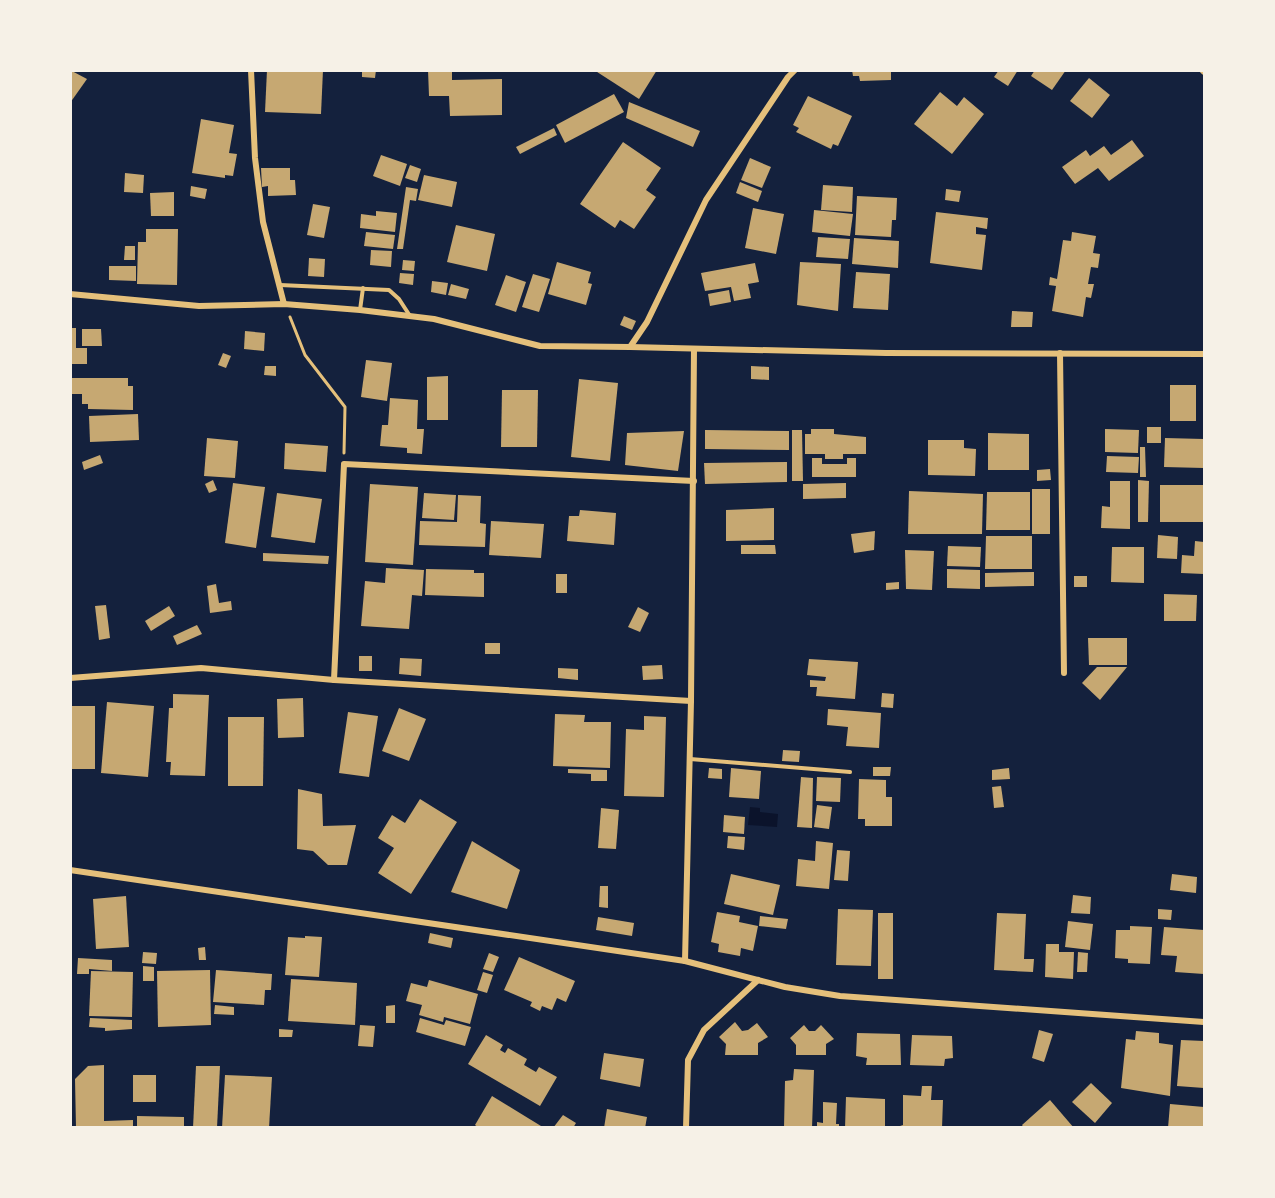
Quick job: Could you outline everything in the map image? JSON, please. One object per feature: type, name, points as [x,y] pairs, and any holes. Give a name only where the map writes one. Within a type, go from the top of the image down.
[{"type":"street","points":[[251,70],[255,158],[262,222],[284,304]]},
{"type":"street","points":[[780,70],[788,77]]},
{"type":"street","points":[[630,347],[647,322],[706,200],[788,77],[795,70]]},
{"type":"street","points":[[70,294],[199,306],[284,304],[360,310],[434,319],[540,346],[886,353],[1204,354]]},
{"type":"street","points":[[686,961],[692,700],[694,349]]},
{"type":"street","points":[[1060,353],[1064,673]]},
{"type":"street","points":[[334,680],[344,464],[694,481]]},
{"type":"street","points":[[70,678],[201,668],[334,680],[692,700]]},
{"type":"street","points":[[70,870],[686,961],[758,980],[840,996],[1204,1022]]},
{"type":"street","points":[[686,1128],[688,1060],[704,1030],[758,980]]},
{"type":"lane","points":[[279,285],[389,290],[399,299],[410,316]]},
{"type":"lane","points":[[360,310],[363,288]]},
{"type":"lane","points":[[689,759],[850,772]]},
{"type":"path","points":[[284,304],[305,355],[345,407],[344,464]]},
{"type":"water","points":[[750,807],[760,808],[760,812],[778,814],[777,827],[748,825]]},
{"type":"building","points":[[70,70],[87,79],[70,103]]},
{"type":"building","points":[[267,70],[323,70],[321,114],[265,112]]},
{"type":"building","points":[[362,70],[376,70],[375,78],[362,77]]},
{"type":"building","points":[[428,70],[452,70],[452,80],[502,79],[502,115],[450,116],[449,96],[429,96]]},
{"type":"building","points":[[594,70],[657,70],[639,99]]},
{"type":"building","points":[[852,70],[891,70],[891,80],[860,81],[859,76],[853,76]]},
{"type":"building","points":[[999,70],[1018,70],[1008,86],[994,77]]},
{"type":"building","points":[[1035,70],[1066,70],[1052,90],[1031,76]]},
{"type":"building","points":[[1089,78],[1110,95],[1092,118],[1070,101]]},
{"type":"building","points":[[940,92],[957,106],[964,97],[984,114],[952,154],[914,124]]},
{"type":"building","points":[[614,94],[624,112],[565,143],[556,125]]},
{"type":"building","points":[[808,96],[852,116],[838,146],[833,144],[831,149],[796,132],[799,128],[793,125]]},
{"type":"building","points":[[629,102],[700,131],[693,147],[626,118]]},
{"type":"building","points":[[201,119],[234,125],[229,153],[237,154],[233,176],[225,175],[225,178],[192,173]]},
{"type":"building","points":[[554,128],[557,135],[520,154],[516,147]]},
{"type":"building","points":[[1132,140],[1144,156],[1109,181],[1098,168],[1075,184],[1062,167],[1086,150],[1090,156],[1104,146],[1111,155]]},
{"type":"building","points":[[623,142],[661,168],[646,190],[656,197],[634,229],[620,220],[615,228],[580,204]]},
{"type":"building","points":[[381,155],[407,164],[400,186],[373,176]]},
{"type":"building","points":[[750,158],[771,167],[762,188],[741,180]]},
{"type":"building","points":[[410,165],[421,169],[417,182],[405,178]]},
{"type":"building","points":[[261,168],[290,168],[290,180],[295,180],[296,195],[268,196],[268,186],[262,187]]},
{"type":"building","points":[[125,173],[144,175],[143,193],[124,192]]},
{"type":"building","points":[[424,175],[457,182],[452,207],[418,200]]},
{"type":"building","points":[[740,182],[762,191],[758,202],[736,193]]},
{"type":"building","points":[[823,185],[853,187],[852,212],[821,210]]},
{"type":"building","points":[[191,186],[207,189],[205,199],[190,196]]},
{"type":"building","points":[[406,187],[418,189],[416,201],[410,200],[403,249],[397,249]]},
{"type":"building","points":[[946,189],[961,191],[959,202],[945,200]]},
{"type":"building","points":[[174,192],[174,216],[151,216],[150,193]]},
{"type":"building","points":[[857,196],[897,198],[896,220],[892,220],[891,237],[855,235]]},
{"type":"building","points":[[313,204],[330,207],[324,238],[307,235]]},
{"type":"building","points":[[753,208],[784,214],[776,254],[745,248]]},
{"type":"building","points":[[814,210],[853,214],[850,236],[812,232]]},
{"type":"building","points":[[376,211],[397,213],[395,232],[360,228],[361,214],[376,216]]},
{"type":"building","points":[[936,212],[988,218],[987,229],[976,227],[976,234],[986,235],[982,270],[930,263]]},
{"type":"building","points":[[456,225],[495,234],[487,271],[447,262]]},
{"type":"building","points":[[146,229],[178,229],[177,285],[137,284],[138,242],[146,242]]},
{"type":"building","points":[[366,232],[395,235],[393,249],[364,246]]},
{"type":"building","points":[[1072,232],[1096,236],[1093,253],[1100,254],[1098,268],[1091,267],[1088,284],[1094,284],[1091,298],[1086,297],[1083,317],[1052,311],[1056,286],[1049,285],[1050,277],[1057,279],[1063,240],[1071,241]]},
{"type":"building","points":[[818,237],[850,239],[848,259],[816,257]]},
{"type":"building","points":[[854,238],[899,241],[898,268],[852,264]]},
{"type":"building","points":[[125,246],[135,246],[135,260],[124,260]]},
{"type":"building","points":[[371,250],[392,251],[391,267],[370,265]]},
{"type":"building","points":[[309,258],[325,259],[324,277],[308,276]]},
{"type":"building","points":[[403,260],[415,261],[414,271],[402,270]]},
{"type":"building","points":[[557,262],[591,272],[588,283],[592,284],[586,305],[548,294]]},
{"type":"building","points":[[800,262],[841,264],[838,311],[797,305]]},
{"type":"building","points":[[755,263],[759,282],[748,284],[751,298],[734,301],[731,287],[705,291],[701,273]]},
{"type":"building","points":[[109,266],[136,266],[136,281],[109,280]]},
{"type":"building","points":[[856,272],[890,274],[888,310],[853,308]]},
{"type":"building","points":[[400,273],[414,274],[413,285],[399,283]]},
{"type":"building","points":[[533,274],[550,279],[539,312],[522,307]]},
{"type":"building","points":[[506,275],[526,282],[516,312],[495,305]]},
{"type":"building","points":[[432,281],[448,283],[446,295],[431,292]]},
{"type":"building","points":[[451,284],[469,289],[466,299],[448,295]]},
{"type":"building","points":[[729,290],[731,302],[710,306],[708,294]]},
{"type":"building","points":[[1012,311],[1033,312],[1032,327],[1011,327]]},
{"type":"building","points":[[624,316],[636,321],[632,330],[620,325]]},
{"type":"building","points":[[70,328],[76,328],[76,348],[87,348],[87,364],[70,364]]},
{"type":"building","points":[[82,329],[101,329],[102,346],[82,346]]},
{"type":"building","points":[[245,331],[265,333],[264,351],[244,349]]},
{"type":"building","points":[[223,353],[231,356],[226,368],[218,365]]},
{"type":"building","points":[[366,360],[392,363],[387,401],[361,397]]},
{"type":"building","points":[[265,366],[276,366],[276,376],[264,375]]},
{"type":"building","points":[[751,366],[769,367],[769,380],[751,379]]},
{"type":"building","points":[[448,376],[448,420],[427,420],[427,377]]},
{"type":"building","points":[[70,378],[128,378],[128,386],[133,386],[133,410],[88,409],[88,404],[82,404],[82,394],[70,394]]},
{"type":"building","points":[[579,379],[618,383],[610,461],[571,457]]},
{"type":"building","points":[[1170,385],[1196,385],[1196,421],[1170,421]]},
{"type":"building","points":[[502,390],[538,390],[537,447],[501,447]]},
{"type":"building","points":[[390,398],[418,400],[417,429],[424,429],[422,454],[407,453],[407,448],[380,446],[382,425],[388,425]]},
{"type":"building","points":[[138,414],[139,440],[90,442],[89,416]]},
{"type":"building","points":[[1147,427],[1161,427],[1161,443],[1147,443]]},
{"type":"building","points":[[811,429],[834,429],[834,434],[866,437],[866,454],[843,454],[843,459],[825,459],[825,454],[805,454],[805,434],[811,434]]},
{"type":"building","points":[[1105,429],[1139,430],[1138,453],[1105,452]]},
{"type":"building","points":[[705,430],[789,431],[789,450],[705,449]]},
{"type":"building","points":[[792,430],[802,430],[803,481],[792,481]]},
{"type":"building","points":[[684,431],[678,471],[625,465],[627,433]]},
{"type":"building","points":[[988,433],[1029,434],[1029,470],[988,470]]},
{"type":"building","points":[[207,438],[238,441],[235,478],[204,476]]},
{"type":"building","points":[[1165,438],[1204,439],[1204,468],[1164,467]]},
{"type":"building","points":[[928,440],[964,440],[964,448],[976,449],[975,476],[928,475]]},
{"type":"building","points":[[285,443],[328,446],[326,472],[284,469]]},
{"type":"building","points":[[1140,447],[1145,447],[1146,477],[1140,477]]},
{"type":"building","points":[[100,455],[103,463],[84,470],[82,462]]},
{"type":"building","points":[[1107,456],[1139,457],[1138,473],[1106,472]]},
{"type":"building","points":[[812,458],[822,458],[822,464],[847,464],[847,458],[856,458],[856,477],[812,477]]},
{"type":"building","points":[[787,462],[787,482],[705,484],[704,463]]},
{"type":"building","points":[[1050,469],[1051,480],[1037,481],[1037,470]]},
{"type":"building","points":[[213,480],[217,490],[209,493],[205,484]]},
{"type":"building","points":[[1138,480],[1149,481],[1148,522],[1138,522]]},
{"type":"building","points":[[1110,481],[1130,481],[1130,529],[1101,528],[1102,506],[1110,507]]},
{"type":"building","points":[[233,483],[265,487],[256,548],[225,543]]},
{"type":"building","points":[[846,483],[846,498],[803,499],[803,484]]},
{"type":"building","points":[[370,484],[418,487],[413,565],[365,562]]},
{"type":"building","points":[[1160,485],[1204,485],[1204,522],[1160,522]]},
{"type":"building","points":[[1032,489],[1050,489],[1050,534],[1032,534]]},
{"type":"building","points":[[909,491],[983,494],[982,534],[908,534]]},
{"type":"building","points":[[987,492],[1030,492],[1030,530],[986,530]]},
{"type":"building","points":[[277,493],[322,499],[315,543],[271,537]]},
{"type":"building","points":[[424,493],[456,495],[454,520],[422,518]]},
{"type":"building","points":[[458,495],[481,496],[480,523],[486,524],[485,547],[419,545],[420,521],[457,522]]},
{"type":"building","points":[[774,508],[774,540],[726,541],[726,510]]},
{"type":"building","points":[[580,510],[616,513],[614,545],[567,541],[569,516],[579,516]]},
{"type":"building","points":[[491,521],[544,524],[541,558],[489,555]]},
{"type":"building","points":[[875,531],[874,550],[854,553],[851,534]]},
{"type":"building","points":[[1158,535],[1178,537],[1177,559],[1157,558]]},
{"type":"building","points":[[986,536],[1032,536],[1032,569],[985,569]]},
{"type":"building","points":[[1195,541],[1204,542],[1204,574],[1181,573],[1182,555],[1194,556]]},
{"type":"building","points":[[741,545],[775,545],[776,554],[741,554]]},
{"type":"building","points":[[948,546],[981,547],[980,567],[947,566]]},
{"type":"building","points":[[1112,547],[1144,547],[1144,583],[1111,582]]},
{"type":"building","points":[[905,550],[934,551],[932,590],[906,589]]},
{"type":"building","points":[[263,553],[329,556],[328,564],[263,561]]},
{"type":"building","points":[[386,568],[424,570],[422,596],[412,595],[409,629],[361,626],[365,581],[385,583]]},
{"type":"building","points":[[426,569],[474,570],[474,573],[484,573],[484,597],[425,595]]},
{"type":"building","points":[[947,569],[980,570],[980,589],[947,588]]},
{"type":"building","points":[[1034,572],[1034,586],[985,587],[985,573]]},
{"type":"building","points":[[556,574],[567,574],[567,593],[556,593]]},
{"type":"building","points":[[1074,576],[1087,576],[1087,587],[1074,587]]},
{"type":"building","points":[[899,582],[899,589],[886,590],[886,583]]},
{"type":"building","points":[[216,584],[219,603],[231,601],[232,610],[210,613],[207,586]]},
{"type":"building","points":[[1164,594],[1197,595],[1196,621],[1164,621]]},
{"type":"building","points":[[106,605],[110,638],[99,640],[95,606]]},
{"type":"building","points":[[169,606],[175,616],[151,631],[145,621]]},
{"type":"building","points":[[638,607],[649,613],[640,632],[628,627]]},
{"type":"building","points":[[197,625],[202,634],[177,645],[173,636]]},
{"type":"building","points":[[1088,638],[1127,638],[1127,665],[1089,665]]},
{"type":"building","points":[[485,643],[500,643],[500,654],[485,654]]},
{"type":"building","points":[[359,656],[372,656],[372,671],[359,671]]},
{"type":"building","points":[[400,658],[422,659],[421,676],[399,674]]},
{"type":"building","points":[[809,659],[858,662],[855,699],[816,696],[817,687],[810,687],[810,680],[825,681],[826,677],[807,675]]},
{"type":"building","points":[[662,665],[663,679],[643,680],[642,666]]},
{"type":"building","points":[[1097,667],[1127,667],[1100,700],[1082,683]]},
{"type":"building","points":[[558,668],[578,669],[578,680],[558,678]]},
{"type":"building","points":[[882,693],[894,694],[893,708],[881,707]]},
{"type":"building","points":[[173,694],[209,695],[205,776],[170,775],[171,762],[166,762],[169,708],[173,708]]},
{"type":"building","points":[[303,698],[304,737],[278,738],[277,699]]},
{"type":"building","points":[[107,702],[154,706],[148,777],[101,773]]},
{"type":"building","points":[[70,706],[95,706],[95,769],[70,769]]},
{"type":"building","points":[[399,708],[426,719],[409,761],[382,751]]},
{"type":"building","points":[[828,709],[881,713],[879,748],[846,746],[848,727],[827,725]]},
{"type":"building","points":[[348,712],[378,716],[369,777],[339,773]]},
{"type":"building","points":[[555,714],[585,715],[584,722],[611,722],[610,768],[553,766]]},
{"type":"building","points":[[644,716],[666,717],[664,797],[624,796],[626,729],[644,730]]},
{"type":"building","points":[[228,717],[264,717],[263,786],[228,786]]},
{"type":"building","points":[[783,750],[800,751],[799,762],[782,761]]},
{"type":"building","points":[[873,767],[891,767],[890,776],[873,776]]},
{"type":"building","points":[[709,768],[722,769],[722,779],[708,778]]},
{"type":"building","points":[[731,768],[761,771],[759,799],[729,797]]},
{"type":"building","points":[[1009,768],[1010,779],[992,780],[992,770]]},
{"type":"building","points":[[568,769],[607,770],[607,781],[591,781],[591,774],[568,773]]},
{"type":"building","points":[[801,777],[813,778],[812,828],[797,827]]},
{"type":"building","points":[[817,777],[841,778],[840,802],[816,801]]},
{"type":"building","points":[[859,779],[886,780],[886,797],[892,797],[892,826],[865,826],[865,819],[858,819]]},
{"type":"building","points":[[1001,786],[1004,807],[994,808],[992,787]]},
{"type":"building","points":[[298,789],[322,794],[323,826],[356,825],[347,865],[328,865],[313,851],[297,849]]},
{"type":"building","points":[[420,799],[457,822],[411,894],[378,873],[394,848],[378,838],[392,815],[405,823]]},
{"type":"building","points":[[817,805],[832,807],[829,829],[814,827]]},
{"type":"building","points":[[601,808],[619,810],[616,849],[598,848]]},
{"type":"building","points":[[724,815],[745,817],[744,834],[723,832]]},
{"type":"building","points":[[728,836],[745,837],[744,850],[727,848]]},
{"type":"building","points":[[472,841],[520,870],[507,909],[451,892]]},
{"type":"building","points":[[816,841],[833,843],[829,889],[796,886],[798,859],[815,861]]},
{"type":"building","points":[[837,850],[850,851],[848,881],[834,880]]},
{"type":"building","points":[[731,874],[780,885],[773,915],[724,904]]},
{"type":"building","points":[[1172,874],[1197,877],[1196,893],[1170,890]]},
{"type":"building","points":[[600,886],[608,886],[608,908],[599,907]]},
{"type":"building","points":[[1073,895],[1091,897],[1090,914],[1071,913]]},
{"type":"building","points":[[126,896],[129,947],[96,949],[93,899]]},
{"type":"building","points":[[838,909],[873,910],[871,966],[836,965]]},
{"type":"building","points":[[1158,909],[1172,910],[1171,920],[1158,919]]},
{"type":"building","points":[[717,912],[740,916],[739,922],[758,926],[753,951],[741,948],[740,956],[718,952],[719,944],[711,942]]},
{"type":"building","points":[[878,913],[893,913],[893,979],[878,979]]},
{"type":"building","points":[[997,913],[1026,914],[1024,959],[1034,959],[1033,972],[994,970]]},
{"type":"building","points":[[760,916],[788,919],[786,929],[759,926]]},
{"type":"building","points":[[598,917],[634,923],[632,936],[596,930]]},
{"type":"building","points":[[1068,921],[1093,924],[1090,950],[1065,947]]},
{"type":"building","points":[[1130,926],[1152,927],[1150,964],[1128,963],[1128,959],[1115,958],[1116,930],[1130,930]]},
{"type":"building","points":[[1164,927],[1204,930],[1204,974],[1175,972],[1177,956],[1161,955]]},
{"type":"building","points":[[430,933],[453,938],[451,948],[428,943]]},
{"type":"building","points":[[305,936],[322,937],[319,977],[285,975],[288,937],[305,938]]},
{"type":"building","points":[[1046,944],[1059,944],[1059,952],[1074,952],[1073,979],[1045,977]]},
{"type":"building","points":[[205,947],[206,960],[199,960],[198,948]]},
{"type":"building","points":[[143,952],[157,953],[156,964],[142,963]]},
{"type":"building","points":[[1078,952],[1088,953],[1087,972],[1077,972]]},
{"type":"building","points":[[489,953],[499,957],[493,972],[483,969]]},
{"type":"building","points":[[519,957],[575,981],[566,1002],[557,998],[552,1010],[542,1006],[540,1011],[530,1006],[532,1002],[504,990]]},
{"type":"building","points":[[78,958],[112,960],[112,971],[89,969],[89,974],[77,974]]},
{"type":"building","points":[[143,966],[154,967],[154,981],[143,981]]},
{"type":"building","points":[[210,970],[211,1025],[158,1027],[157,971]]},
{"type":"building","points":[[216,970],[272,974],[271,990],[265,990],[264,1005],[213,1002]]},
{"type":"building","points":[[91,971],[133,972],[132,1017],[89,1016]]},
{"type":"building","points":[[483,972],[493,975],[487,993],[477,990]]},
{"type":"building","points":[[291,979],[357,983],[355,1025],[288,1021]]},
{"type":"building","points":[[429,980],[478,994],[470,1024],[444,1017],[443,1022],[419,1015],[422,1005],[406,1001],[411,983],[427,987]]},
{"type":"building","points":[[215,1005],[234,1007],[234,1015],[214,1014]]},
{"type":"building","points":[[395,1005],[395,1023],[386,1023],[386,1006]]},
{"type":"building","points":[[90,1018],[132,1020],[132,1029],[105,1031],[105,1028],[89,1027]]},
{"type":"building","points":[[420,1018],[444,1025],[446,1020],[471,1027],[465,1046],[416,1032]]},
{"type":"building","points":[[735,1022],[742,1031],[748,1030],[757,1023],[768,1037],[758,1043],[758,1055],[725,1055],[726,1044],[719,1037]]},
{"type":"building","points":[[360,1025],[375,1026],[373,1047],[358,1046]]},
{"type":"building","points":[[804,1025],[809,1031],[815,1031],[821,1025],[834,1039],[826,1044],[826,1055],[796,1055],[796,1045],[790,1038]]},
{"type":"building","points":[[279,1029],[293,1030],[292,1037],[279,1037]]},
{"type":"building","points":[[1039,1030],[1053,1034],[1044,1062],[1032,1058]]},
{"type":"building","points":[[1136,1031],[1159,1033],[1159,1043],[1173,1045],[1170,1096],[1121,1088],[1126,1039],[1135,1040]]},
{"type":"building","points":[[857,1033],[900,1034],[901,1065],[866,1065],[867,1058],[856,1056]]},
{"type":"building","points":[[486,1035],[503,1045],[500,1050],[505,1053],[508,1048],[527,1059],[524,1065],[536,1072],[539,1067],[557,1077],[540,1106],[468,1064]]},
{"type":"building","points":[[912,1035],[952,1036],[953,1058],[945,1059],[944,1066],[910,1065]]},
{"type":"building","points":[[1181,1040],[1204,1041],[1204,1088],[1177,1086]]},
{"type":"building","points":[[604,1053],[644,1059],[640,1087],[600,1079]]},
{"type":"building","points":[[104,1065],[104,1121],[133,1120],[133,1128],[76,1128],[75,1079],[88,1066]]},
{"type":"building","points":[[196,1066],[220,1066],[217,1128],[193,1128]]},
{"type":"building","points":[[794,1069],[814,1070],[812,1128],[784,1128],[785,1081],[793,1080]]},
{"type":"building","points":[[133,1075],[156,1075],[156,1102],[133,1102]]},
{"type":"building","points":[[225,1075],[272,1077],[269,1128],[222,1128]]},
{"type":"building","points":[[1091,1083],[1112,1103],[1095,1123],[1072,1102]]},
{"type":"building","points":[[922,1086],[932,1086],[931,1100],[943,1100],[942,1128],[894,1128],[903,1125],[903,1095],[921,1096]]},
{"type":"building","points":[[492,1096],[541,1126],[540,1128],[479,1128],[475,1125]]},
{"type":"building","points":[[846,1097],[885,1099],[885,1128],[845,1128]]},
{"type":"building","points":[[1050,1100],[1074,1128],[1024,1128],[1022,1125]]},
{"type":"building","points":[[823,1102],[837,1103],[836,1124],[839,1124],[839,1128],[817,1128],[817,1122],[823,1123]]},
{"type":"building","points":[[1170,1104],[1204,1107],[1204,1128],[1168,1128]]},
{"type":"building","points":[[607,1109],[647,1117],[645,1128],[604,1128]]},
{"type":"building","points":[[563,1115],[576,1123],[573,1128],[553,1128]]},
{"type":"building","points":[[137,1116],[184,1117],[184,1128],[137,1128]]}]
